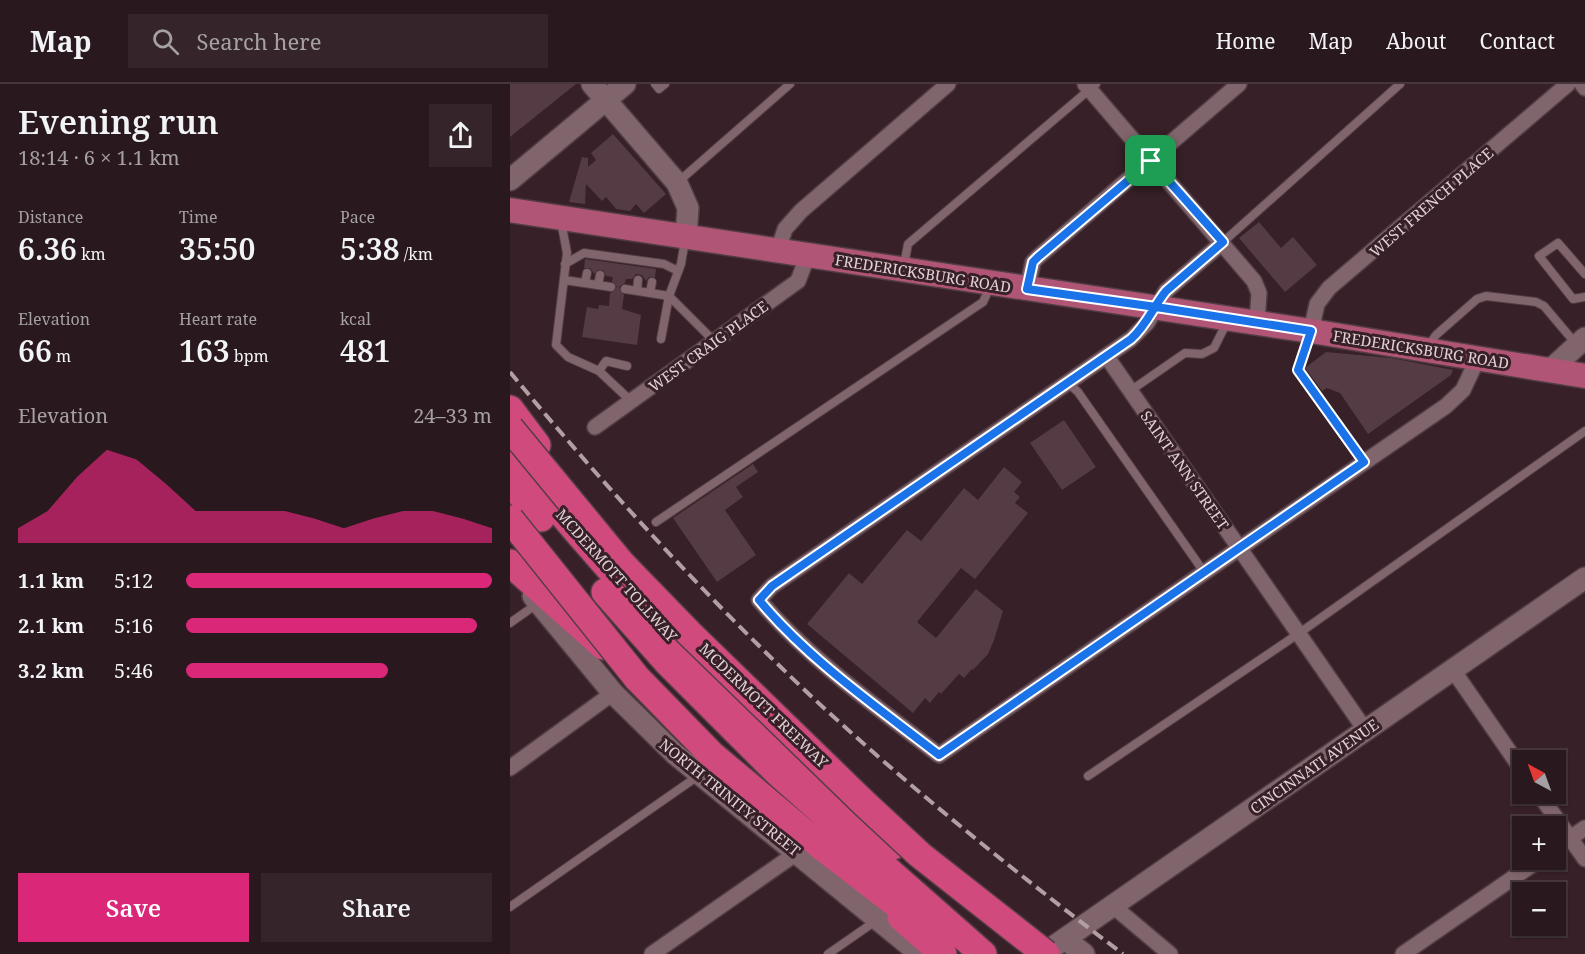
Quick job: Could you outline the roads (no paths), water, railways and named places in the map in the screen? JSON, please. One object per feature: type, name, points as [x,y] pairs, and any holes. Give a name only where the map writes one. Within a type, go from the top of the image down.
[{"type":"highway","points":[[510,409],[621,559],[750,717]]},
{"type":"highway","name":"MCDERMOTT FREEWAY","points":[[510,428],[622,564],[690,634],[920,855],[1046,951]]},
{"type":"highway","name":"MCDERMOTT TOLLWAY","points":[[510,452],[576,534],[750,717],[853,812],[942,887],[1046,951]]},
{"type":"highway","name":"MCDERMOTT TOLLWAY","points":[[510,482],[668,663],[779,774],[983,954]]},
{"type":"highway","points":[[510,519],[637,678]]},
{"type":"highway","points":[[510,549],[588,636],[637,678],[807,848],[943,954]]},
{"type":"highway","points":[[510,563],[590,636],[684,714],[779,774]]},
{"type":"highway","points":[[807,848],[961,954]]},
{"type":"main road","name":"FREDERICKSBURG ROAD","points":[[510,210],[1257,322],[1585,376]]},
{"type":"street","points":[[592,84],[677,183],[688,208],[686,236]]},
{"type":"street","points":[[510,180],[625,84]]},
{"type":"street","points":[[778,250],[785,229],[801,211],[948,84]]},
{"type":"street","points":[[1027,289],[1033,262],[1038,257],[1239,84]]},
{"type":"street","name":"WEST FRENCH PLACE","points":[[1311,331],[1317,304],[1329,288],[1568,84]]},
{"type":"street","points":[[1582,84],[1585,88]]},
{"type":"street","points":[[1090,86],[1254,281],[1259,293],[1257,322]]},
{"type":"street","points":[[1223,242],[1166,291],[1143,328],[1107,357],[772,586],[759,600],[779,624],[837,674],[939,755],[1446,406],[1463,390],[1478,358]]},
{"type":"street","name":"WEST CRAIG PLACE","points":[[594,427],[798,281],[808,255]]},
{"type":"street","points":[[1549,371],[1581,342]]},
{"type":"street","name":"SAINT ANN STREET","points":[[1107,357],[1366,731]]},
{"type":"street","name":"NORTH TRINITY STREET","points":[[510,567],[613,693],[699,776],[807,848],[878,919],[920,954]]},
{"type":"street","name":"CINCINNATI AVENUE","points":[[1046,951],[1585,578]]},
{"type":"street","points":[[1453,670],[1512,756]]},
{"type":"street","points":[[510,768],[613,693]]},
{"type":"street","points":[[1546,804],[1585,859]]},
{"type":"street","points":[[1566,841],[1585,828]]},
{"type":"street","points":[[652,954],[807,848]]},
{"type":"street","points":[[1403,954],[1525,870]]},
{"type":"street","points":[[1113,906],[1170,954]]},
{"type":"street","points":[[1046,951],[1084,954]]},
{"type":"lane","points":[[655,84],[659,89],[665,84]]},
{"type":"lane","points":[[677,183],[790,84]]},
{"type":"lane","points":[[1223,242],[1400,84]]},
{"type":"lane","points":[[903,270],[908,244],[1090,86]]},
{"type":"lane","points":[[560,217],[567,253],[556,345],[568,357],[599,371],[631,401]]},
{"type":"lane","points":[[661,339],[669,296],[678,271],[686,236]]},
{"type":"lane","points":[[1585,274],[1558,243],[1539,256],[1573,299],[1585,297]]},
{"type":"lane","points":[[565,264],[584,253],[602,258],[653,265],[664,264],[678,271]]},
{"type":"lane","points":[[585,283],[587,273]]},
{"type":"lane","points":[[598,285],[600,275]]},
{"type":"lane","points":[[564,280],[611,287]]},
{"type":"lane","points":[[637,291],[638,280]]},
{"type":"lane","points":[[650,293],[652,282]]},
{"type":"lane","points":[[656,522],[983,302],[992,283]]},
{"type":"lane","points":[[625,289],[669,296],[715,342]]},
{"type":"lane","points":[[1426,350],[1436,335],[1477,299],[1485,296],[1536,302],[1544,306],[1581,342]]},
{"type":"lane","points":[[1130,391],[1185,353],[1202,354],[1214,348],[1228,319]]},
{"type":"lane","points":[[1311,331],[1298,370],[1364,462]]},
{"type":"lane","points":[[599,371],[606,361],[627,366]]},
{"type":"lane","points":[[1068,383],[1084,401],[1204,572]]},
{"type":"lane","points":[[1088,776],[1298,634],[1585,431]]},
{"type":"lane","points":[[510,623],[539,603]]},
{"type":"lane","points":[[510,907],[699,776]]},
{"type":"lane","points":[[828,954],[878,919]]},
{"type":"railway","points":[[510,372],[656,539],[732,619],[812,697],[964,829],[1123,954]]}]
